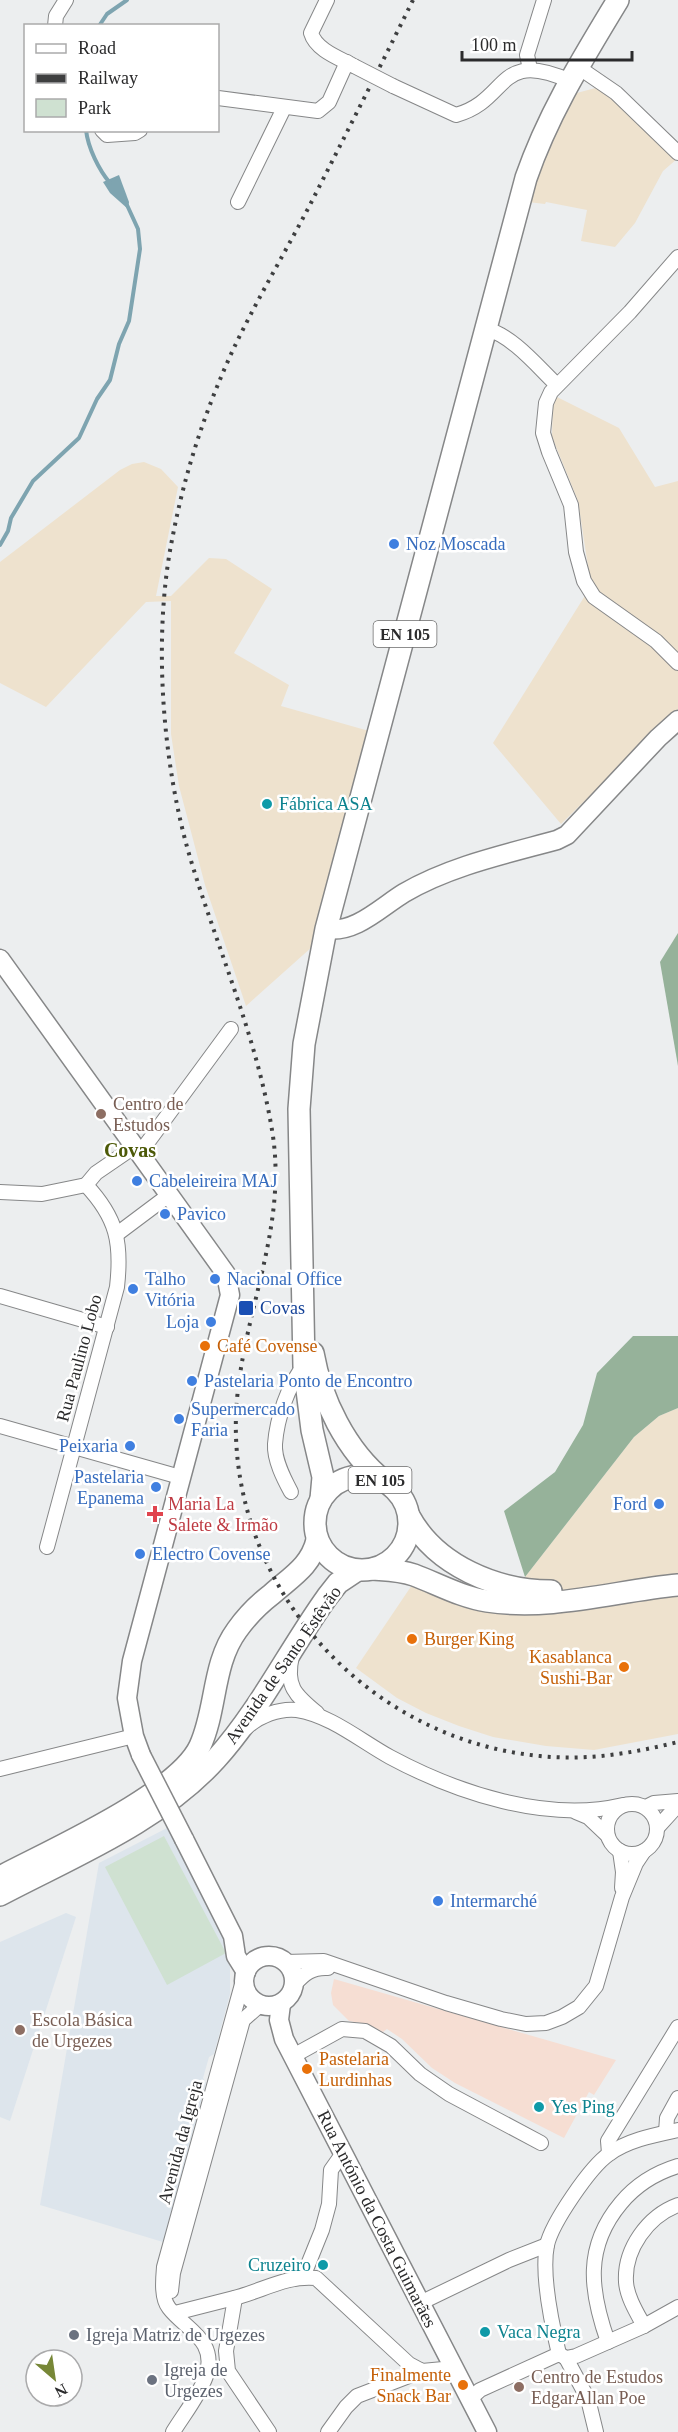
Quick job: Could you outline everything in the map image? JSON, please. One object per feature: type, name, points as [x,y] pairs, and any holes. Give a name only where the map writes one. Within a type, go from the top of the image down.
[{"type":"main road","name":"EN 105","points":[[618,0],[574,74],[540,138],[526,178],[326,929],[307,1022],[298,1109],[304,1366],[312,1430],[323,1477],[321,1499],[315,1519],[317,1539],[323,1551],[343,1567],[393,1570],[414,1575],[469,1597],[504,1603],[555,1603],[678,1585]]},
{"type":"main road","points":[[326,929],[345,929],[405,893],[437,877],[567,835],[658,738],[678,720]]},
{"type":"main road","points":[[0,959],[226,1274],[230,1294],[132,1661],[127,1698],[134,1736],[141,1755],[233,1936],[236,1956],[245,1975],[247,1994],[269,2005],[287,1999],[294,1985],[294,1976],[285,1962],[270,1956],[255,1961],[245,1975]]},
{"type":"main road","name":"EN 105","points":[[302,1294],[314,1358],[332,1410],[344,1434],[365,1464],[397,1492],[405,1503],[409,1516],[424,1539],[452,1563],[493,1582],[534,1591],[633,1591]]},
{"type":"main road","name":"EN 105","points":[[321,1499],[330,1488],[343,1480],[358,1476],[373,1477],[387,1483]]},
{"type":"main road","name":"EN 105","points":[[364,1570],[386,1564],[397,1555],[405,1544],[409,1530],[409,1516]]},
{"type":"main road","name":"Avenida de Santo Estêvão","points":[[0,1877],[138,1803],[185,1767],[199,1749],[205,1735],[218,1673],[236,1630],[257,1606],[300,1572],[314,1552],[317,1539]]},
{"type":"main road","name":"Avenida de Santo Estêvão","points":[[0,1895],[152,1814],[177,1796],[198,1777],[233,1738],[338,1583],[364,1570]]},
{"type":"main road","points":[[233,1936],[261,1958]]},
{"type":"main road","name":"Rua António da Costa Guimarães","points":[[269,2005],[270,2020],[293,2056],[487,2432]]},
{"type":"street","points":[[55,24],[56,16],[66,0]]},
{"type":"street","points":[[327,0],[311,33],[318,45],[393,86],[456,115],[466,112],[515,73],[530,69],[574,74],[616,93],[678,153]]},
{"type":"street","points":[[530,69],[527,55],[544,0]]},
{"type":"street","points":[[219,98],[313,112],[322,109],[329,102],[351,64]]},
{"type":"street","points":[[238,202],[284,108]]},
{"type":"street","points":[[104,132],[107,135],[137,132]]},
{"type":"street","points":[[678,256],[630,312],[556,385],[546,403],[543,433],[571,505],[576,552],[584,581],[594,597],[656,641],[678,663]]},
{"type":"street","points":[[486,329],[494,331],[510,342],[531,359],[556,385]]},
{"type":"street","points":[[0,1192],[42,1194],[86,1185],[96,1173],[136,1149],[231,1029]]},
{"type":"street","name":"Rua Paulino Lobo","points":[[48,1547],[117,1287],[119,1266],[117,1234],[100,1200],[86,1185]]},
{"type":"street","points":[[117,1234],[169,1195]]},
{"type":"street","points":[[0,1296],[107,1327]]},
{"type":"street","points":[[291,1492],[282,1474],[275,1446],[281,1416],[294,1378],[304,1366]]},
{"type":"street","points":[[0,1426],[180,1477]]},
{"type":"street","points":[[293,1648],[289,1675],[296,1695],[320,1717],[391,1758],[460,1788],[514,1803],[576,1812],[639,1804],[652,1813],[657,1828]]},
{"type":"street","points":[[233,1738],[255,1721],[275,1712],[294,1710],[320,1717]]},
{"type":"street","points":[[0,1769],[134,1736]]},
{"type":"street","points":[[646,1807],[654,1803],[678,1803]]},
{"type":"street","points":[[285,1962],[324,1961],[501,2019],[526,2024],[546,2023],[562,2017],[579,2007],[596,1986],[622,1896],[636,1863],[654,1840],[657,1828],[678,1803]]},
{"type":"street","points":[[607,1835],[609,1816],[623,1805]]},
{"type":"street","points":[[576,1812],[588,1817],[620,1851],[628,1854],[644,1851]]},
{"type":"street","points":[[620,1851],[623,1872],[622,1896]]},
{"type":"street","points":[[294,1985],[305,1973],[314,1969],[323,1967],[351,1971]]},
{"type":"street","name":"Avenida da Igreja","points":[[207,2369],[204,2345],[196,2332],[168,2307],[165,2300],[164,2267],[245,1975]]},
{"type":"street","name":"Avenida da Igreja","points":[[175,2313],[170,2290],[173,2273],[243,2020],[269,2005]]},
{"type":"street","points":[[609,2154],[608,2141],[678,2027]]},
{"type":"street","points":[[293,2056],[342,2029],[365,2031],[391,2046],[420,2074],[449,2094],[541,2143]]},
{"type":"street","points":[[596,2432],[588,2399],[563,2356],[550,2313],[547,2245],[557,2221],[580,2187],[609,2154],[647,2136],[672,2131],[667,2118],[678,2098]]},
{"type":"street","points":[[303,2277],[322,2230],[332,2169],[343,2153]]},
{"type":"street","points":[[608,2342],[597,2309],[593,2285],[595,2256],[602,2232],[614,2211],[639,2184],[678,2166]]},
{"type":"street","points":[[644,2326],[626,2283],[633,2248],[653,2220],[662,2212],[678,2205]]},
{"type":"street","points":[[420,2303],[509,2260],[547,2245]]},
{"type":"street","points":[[175,2313],[235,2298],[286,2280],[303,2277],[316,2278],[409,2364],[422,2371]]},
{"type":"street","points":[[235,2298],[226,2351],[228,2371],[269,2432]]},
{"type":"street","points":[[470,2399],[480,2390],[563,2356],[608,2342],[678,2307]]},
{"type":"street","points":[[328,2432],[357,2396],[422,2371],[454,2368]]},
{"type":"street","points":[[173,2432],[202,2385],[207,2369],[228,2371]]},
{"type":"shaded area","points":[[603,86],[678,158],[663,171],[635,223],[615,247],[581,241],[587,210],[546,202],[545,204],[528,202],[549,140],[573,94]]},
{"type":"shaded area","points":[[553,395],[619,428],[655,487],[678,481],[678,709],[561,824],[493,743],[591,586],[578,501],[552,437]]},
{"type":"shaded area","points":[[144,462],[161,469],[178,487],[156,596],[171,596],[209,558],[226,559],[272,589],[234,653],[289,685],[281,706],[369,731],[312,947],[246,1006],[205,885],[179,786],[171,734],[171,601],[146,602],[46,707],[0,683],[0,562],[120,470],[132,464]]},
{"type":"shaded area","points":[[678,1408],[678,1734],[594,1750],[546,1746],[493,1737],[426,1713],[397,1698],[356,1668],[412,1585],[515,1609],[525,1577],[634,1437],[659,1416]]},
{"type":"shaded area","points":[[167,1828],[230,1951],[230,1994],[214,2054],[209,2057],[203,2078],[206,2083],[163,2242],[40,2205],[99,1863]]},
{"type":"shaded area","name":"Escola Básica de Urgezes","points":[[66,1913],[76,1917],[10,2121],[0,2117],[0,1942]]},
{"type":"shaded area","points":[[334,1979],[616,2060],[594,2095],[589,2092],[564,2138],[455,2083],[432,2068],[402,2039],[387,2029],[383,2032],[367,2024],[349,2021],[333,2005],[331,1993]]},
{"type":"green space","points":[[678,933],[678,1066],[660,962]]},
{"type":"green space","points":[[633,1336],[678,1336],[678,1408],[659,1416],[634,1437],[525,1577],[504,1511],[555,1472],[583,1425],[597,1373]]},
{"type":"green space","points":[[164,1836],[226,1953],[167,1985],[105,1867]]},
{"type":"water","points":[[119,175],[129,202],[128,209],[110,193],[103,182]]},
{"type":"waterway","points":[[100,24],[107,14],[127,0]]},
{"type":"waterway","points":[[86,132],[95,158],[110,183]]},
{"type":"waterway","points":[[0,545],[8,531],[11,518],[33,481],[79,438],[97,399],[110,380],[119,344],[129,321],[140,249],[138,229],[127,205]]},
{"type":"railway","points":[[413,0],[222,374],[190,465],[178,511],[167,574],[163,615],[163,701],[173,786],[192,864],[257,1062],[272,1130],[275,1167],[274,1203],[269,1238],[239,1378],[236,1415],[240,1479],[257,1539],[284,1595],[321,1645],[367,1687],[419,1720],[477,1744],[540,1756],[610,1755],[678,1742]]},
{"type":"place","name":"Noz Moscada","points":[[394,544]]},
{"type":"place","name":"Fábrica ASA","points":[[267,804]]},
{"type":"place","name":"Centro de Estudos","points":[[101,1114]]},
{"type":"place","name":"Cabeleireira MAJ","points":[[137,1181]]},
{"type":"place","name":"Pavico","points":[[165,1214]]},
{"type":"place","name":"Nacional Office","points":[[215,1279]]},
{"type":"place","name":"Talho Vitória","points":[[133,1289]]},
{"type":"place","name":"Covas","points":[[246,1308]]},
{"type":"place","name":"Loja","points":[[211,1322]]},
{"type":"place","name":"Café Covense","points":[[205,1346]]},
{"type":"place","name":"Pastelaria Ponto de Encontro","points":[[192,1381]]},
{"type":"place","name":"Supermercado Faria","points":[[179,1419]]},
{"type":"place","name":"Peixaria","points":[[130,1446]]},
{"type":"place","name":"Pastelaria Epanema","points":[[156,1487]]},
{"type":"place","name":"Ford","points":[[659,1504]]},
{"type":"place","name":"Maria La Salete & Irmão","points":[[155,1514]]},
{"type":"place","name":"Electro Covense","points":[[140,1554]]},
{"type":"place","name":"Burger King","points":[[412,1639]]},
{"type":"place","name":"Kasablanca Sushi-Bar","points":[[624,1667]]},
{"type":"place","name":"Intermarché","points":[[438,1901]]},
{"type":"place","name":"Escola Básica de Urgezes","points":[[20,2030]]},
{"type":"place","name":"Pastelaria Lurdinhas","points":[[307,2069]]},
{"type":"place","name":"Yes Ping","points":[[539,2107]]},
{"type":"place","name":"Cruzeiro","points":[[323,2265]]},
{"type":"place","name":"Vaca Negra","points":[[485,2332]]},
{"type":"place","name":"Igreja Matriz de Urgezes","points":[[74,2335]]},
{"type":"place","name":"Igreja de Urgezes","points":[[152,2380]]},
{"type":"place","name":"Finalmente Snack Bar","points":[[463,2385]]},
{"type":"place","name":"Centro de Estudos EdgarAllan Poe","points":[[519,2387]]},
{"type":"district","name":"Covas","points":[[130,1150]]}]
